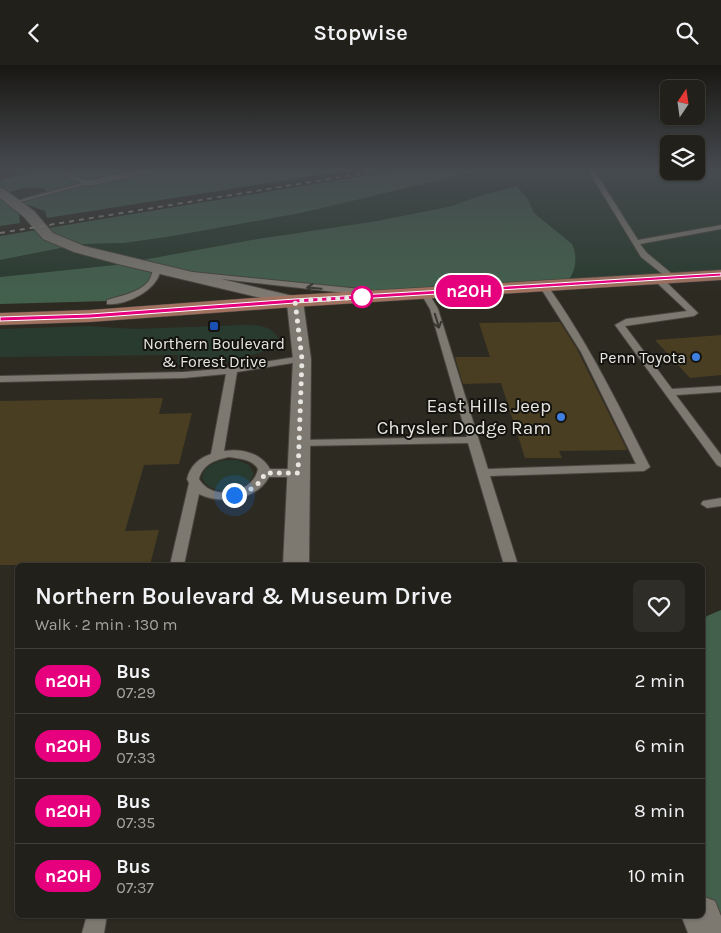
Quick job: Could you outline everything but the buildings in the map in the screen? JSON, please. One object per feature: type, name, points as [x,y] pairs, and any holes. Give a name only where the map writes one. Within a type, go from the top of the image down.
[{"type":"main road","points":[[0,319],[90,316],[295,301],[721,275]]},
{"type":"main road","points":[[0,304],[295,301]]},
{"type":"street","points":[[25,211],[53,239],[92,253],[295,301],[302,359],[296,563]]},
{"type":"street","points":[[702,918],[708,933]]},
{"type":"lane","points":[[615,211],[644,255],[694,313],[626,321],[620,325],[721,463]]},
{"type":"lane","points":[[636,243],[721,227]]},
{"type":"lane","points":[[110,302],[131,296],[149,287],[154,282],[157,269],[239,280],[398,295]]},
{"type":"lane","points":[[483,473],[644,467],[592,365],[564,315],[544,287]]},
{"type":"lane","points":[[425,294],[434,309],[510,563]]},
{"type":"lane","points":[[0,379],[184,375],[302,359]]},
{"type":"lane","points":[[217,455],[232,370]]},
{"type":"lane","points":[[669,392],[721,389]]},
{"type":"lane","points":[[300,443],[472,440]]},
{"type":"lane","points":[[177,563],[195,484],[194,473],[197,467],[217,455],[240,454],[259,460],[264,466],[265,473],[262,481],[255,487],[234,495],[210,494],[201,490],[195,484]]},
{"type":"lane","points":[[265,473],[298,473]]},
{"type":"lane","points":[[707,504],[721,502]]},
{"type":"lane","points":[[93,933],[96,918]]},
{"type":"green space","points":[[0,211],[18,211],[20,223],[0,226]]},
{"type":"green space","points":[[44,211],[94,211],[47,218]]},
{"type":"green space","points":[[154,211],[312,211],[173,236],[124,243],[81,244],[0,260],[0,236]]},
{"type":"green space","points":[[312,211],[429,211],[115,265],[0,277],[0,260],[81,244],[124,243]]},
{"type":"green space","points":[[429,211],[533,211],[572,244],[575,264],[567,282],[398,294],[157,268],[153,281],[136,292],[110,301],[0,304],[0,277],[115,265],[251,240],[377,221]]},
{"type":"green space","points":[[528,211],[721,211],[721,275],[560,286]]},
{"type":"green space","points":[[243,325],[267,328],[278,338],[266,350],[236,358],[236,361],[177,365],[178,355],[0,357],[0,329],[88,326],[135,329]]},
{"type":"green space","points":[[237,460],[249,465],[254,474],[250,480],[245,485],[229,491],[221,491],[207,484],[202,478],[205,470],[220,461]]},
{"type":"green space","points":[[721,610],[721,933],[705,918],[705,618]]},
{"type":"railway","points":[[0,233],[137,211]]},
{"type":"bus line","name":"n20H","points":[[0,319],[90,316],[295,301],[721,275]]},
{"type":"place","name":"Northern Boulevard & Forest Drive","points":[[214,326]]},
{"type":"place","name":"Penn Toyota","points":[[696,357]]},
{"type":"place","name":"East Hills Jeep Chrysler Dodge Ram","points":[[561,417]]},
{"type":"route","points":[[234,495],[255,487],[262,481],[265,473],[298,473],[302,359],[295,301],[365,297],[362,297]]}]
